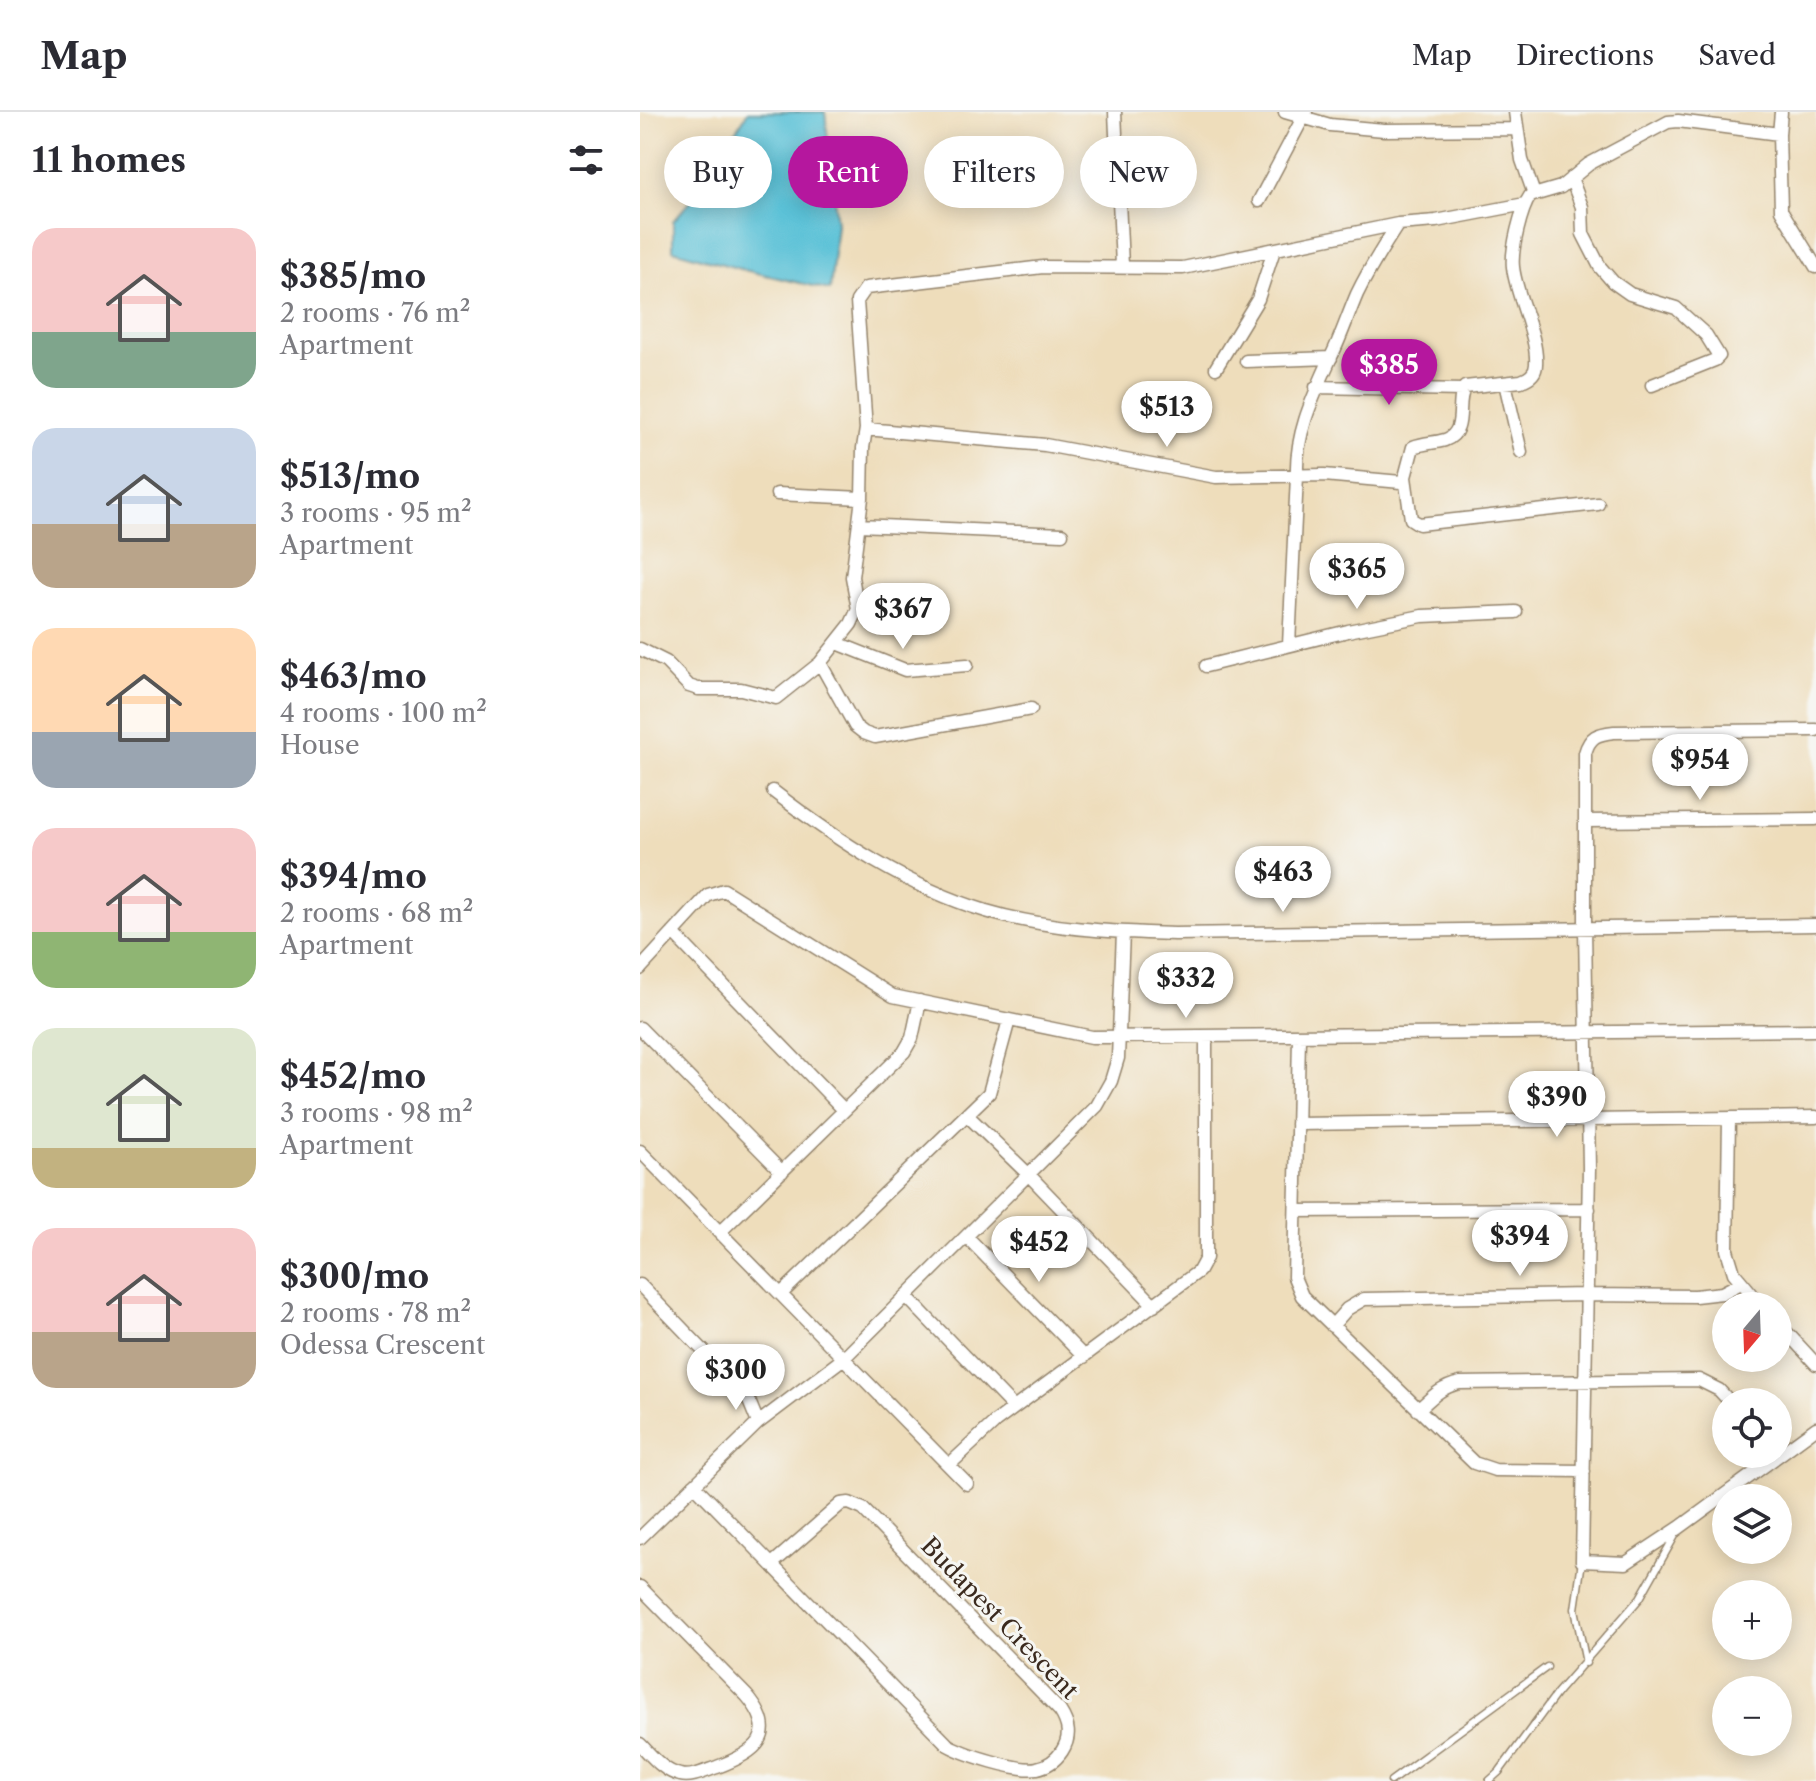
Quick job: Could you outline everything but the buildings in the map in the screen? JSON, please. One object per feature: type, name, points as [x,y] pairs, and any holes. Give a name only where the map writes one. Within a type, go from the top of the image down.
[{"type":"street","points":[[1115,112],[1122,266]]},
{"type":"street","points":[[1285,112],[1304,114],[1330,125],[1384,130],[1517,129]]},
{"type":"street","points":[[1316,387],[1462,390],[1479,384],[1528,379],[1537,363],[1513,267],[1515,243],[1530,199],[1515,112]]},
{"type":"street","points":[[1781,112],[1781,210],[1816,267]]},
{"type":"street","points":[[1259,201],[1304,114]]},
{"type":"street","points":[[640,649],[666,662],[689,686],[698,689],[741,689],[776,698],[820,663],[856,616],[852,577],[862,498],[866,429],[857,301],[866,288],[1043,267],[1183,268],[1398,224],[1448,219],[1530,199],[1561,187],[1589,164],[1668,122],[1779,134]]},
{"type":"street","points":[[1571,178],[1582,207],[1583,234],[1600,267],[1613,282],[1630,294],[1676,308],[1718,350],[1719,356],[1715,360],[1652,385]]},
{"type":"street","points":[[1289,645],[1296,456],[1302,429],[1316,387],[1368,273],[1398,224]]},
{"type":"street","points":[[1216,368],[1258,299],[1274,250]]},
{"type":"street","points":[[1246,361],[1331,358]]},
{"type":"street","points":[[1505,383],[1521,452]]},
{"type":"street","points":[[1462,390],[1456,432],[1447,439],[1413,447],[1405,477],[1411,519],[1419,524],[1598,504]]},
{"type":"street","points":[[866,429],[1045,445],[1216,477],[1297,476],[1391,482],[1401,482],[1405,477]]},
{"type":"street","points":[[777,494],[862,498]]},
{"type":"street","points":[[859,525],[1062,534]]},
{"type":"street","points":[[856,599],[935,616]]},
{"type":"street","points":[[1206,666],[1422,616],[1516,612]]},
{"type":"street","points":[[837,643],[905,670],[967,665]]},
{"type":"street","points":[[820,663],[855,726],[875,737],[1031,709]]},
{"type":"street","points":[[1758,1468],[1679,1528],[1626,1563],[1582,1561],[1589,1209],[1585,753],[1590,738],[1598,733],[1816,730]]},
{"type":"street","points":[[773,791],[833,837],[933,891],[987,911],[1050,923],[1123,932],[1175,934],[1816,925]]},
{"type":"street","points":[[1585,821],[1816,819]]},
{"type":"street","points":[[640,969],[708,895],[724,890],[893,996],[1092,1037],[1816,1030]]},
{"type":"street","points":[[640,1538],[758,1423],[844,1358],[1097,1106],[1111,1081],[1118,1058],[1123,932]]},
{"type":"street","points":[[673,933],[844,1110]]},
{"type":"street","points":[[720,1232],[904,1052],[912,1038],[920,1001]]},
{"type":"street","points":[[781,1294],[989,1093],[1009,1020]]},
{"type":"street","points":[[640,1028],[782,1172]]},
{"type":"street","points":[[1299,1037],[1294,1277],[1302,1296],[1467,1458],[1484,1468],[1584,1471]]},
{"type":"street","points":[[949,1465],[1014,1408],[1199,1271],[1206,1258],[1206,1038]]},
{"type":"street","points":[[967,1115],[1154,1305]]},
{"type":"street","points":[[1297,1124],[1816,1117]]},
{"type":"street","points":[[1729,1119],[1727,1250],[1734,1273],[1749,1292]]},
{"type":"street","points":[[640,1151],[967,1484]]},
{"type":"street","points":[[1296,1211],[1589,1209]]},
{"type":"street","points":[[967,1237],[1084,1357]]},
{"type":"street","points":[[1332,1326],[1347,1309],[1364,1299],[1695,1296],[1722,1293],[1741,1283]]},
{"type":"street","points":[[640,1285],[747,1396],[758,1423]]},
{"type":"street","points":[[907,1297],[1014,1408]]},
{"type":"street","points":[[1792,1338],[1816,1364]]},
{"type":"street","points":[[1418,1410],[1438,1391],[1460,1383],[1699,1380],[1715,1388]]},
{"type":"street","points":[[1792,1444],[1816,1428]]},
{"type":"street","name":"Budapest Crescent","points":[[694,1485],[948,1745],[962,1752],[1026,1769],[1047,1765],[1065,1745],[1069,1736],[1066,1720],[1060,1711],[863,1509],[849,1503],[841,1504],[772,1564]]},
{"type":"street","points":[[640,1587],[747,1696],[758,1709],[763,1727],[759,1743],[753,1751],[693,1775],[681,1776],[668,1770],[640,1744]]},
{"type":"lane","points":[[1489,1781],[1499,1772],[1557,1693],[1640,1598],[1679,1528]]},
{"type":"lane","points":[[1582,1561],[1575,1609],[1586,1663]]},
{"type":"lane","points":[[1391,1781],[1547,1667]]},
{"type":"water","points":[[748,112],[825,112],[828,136],[788,136],[788,208],[835,208],[837,224],[830,290],[673,250],[673,221],[684,208],[772,208],[772,136],[734,136]]}]
